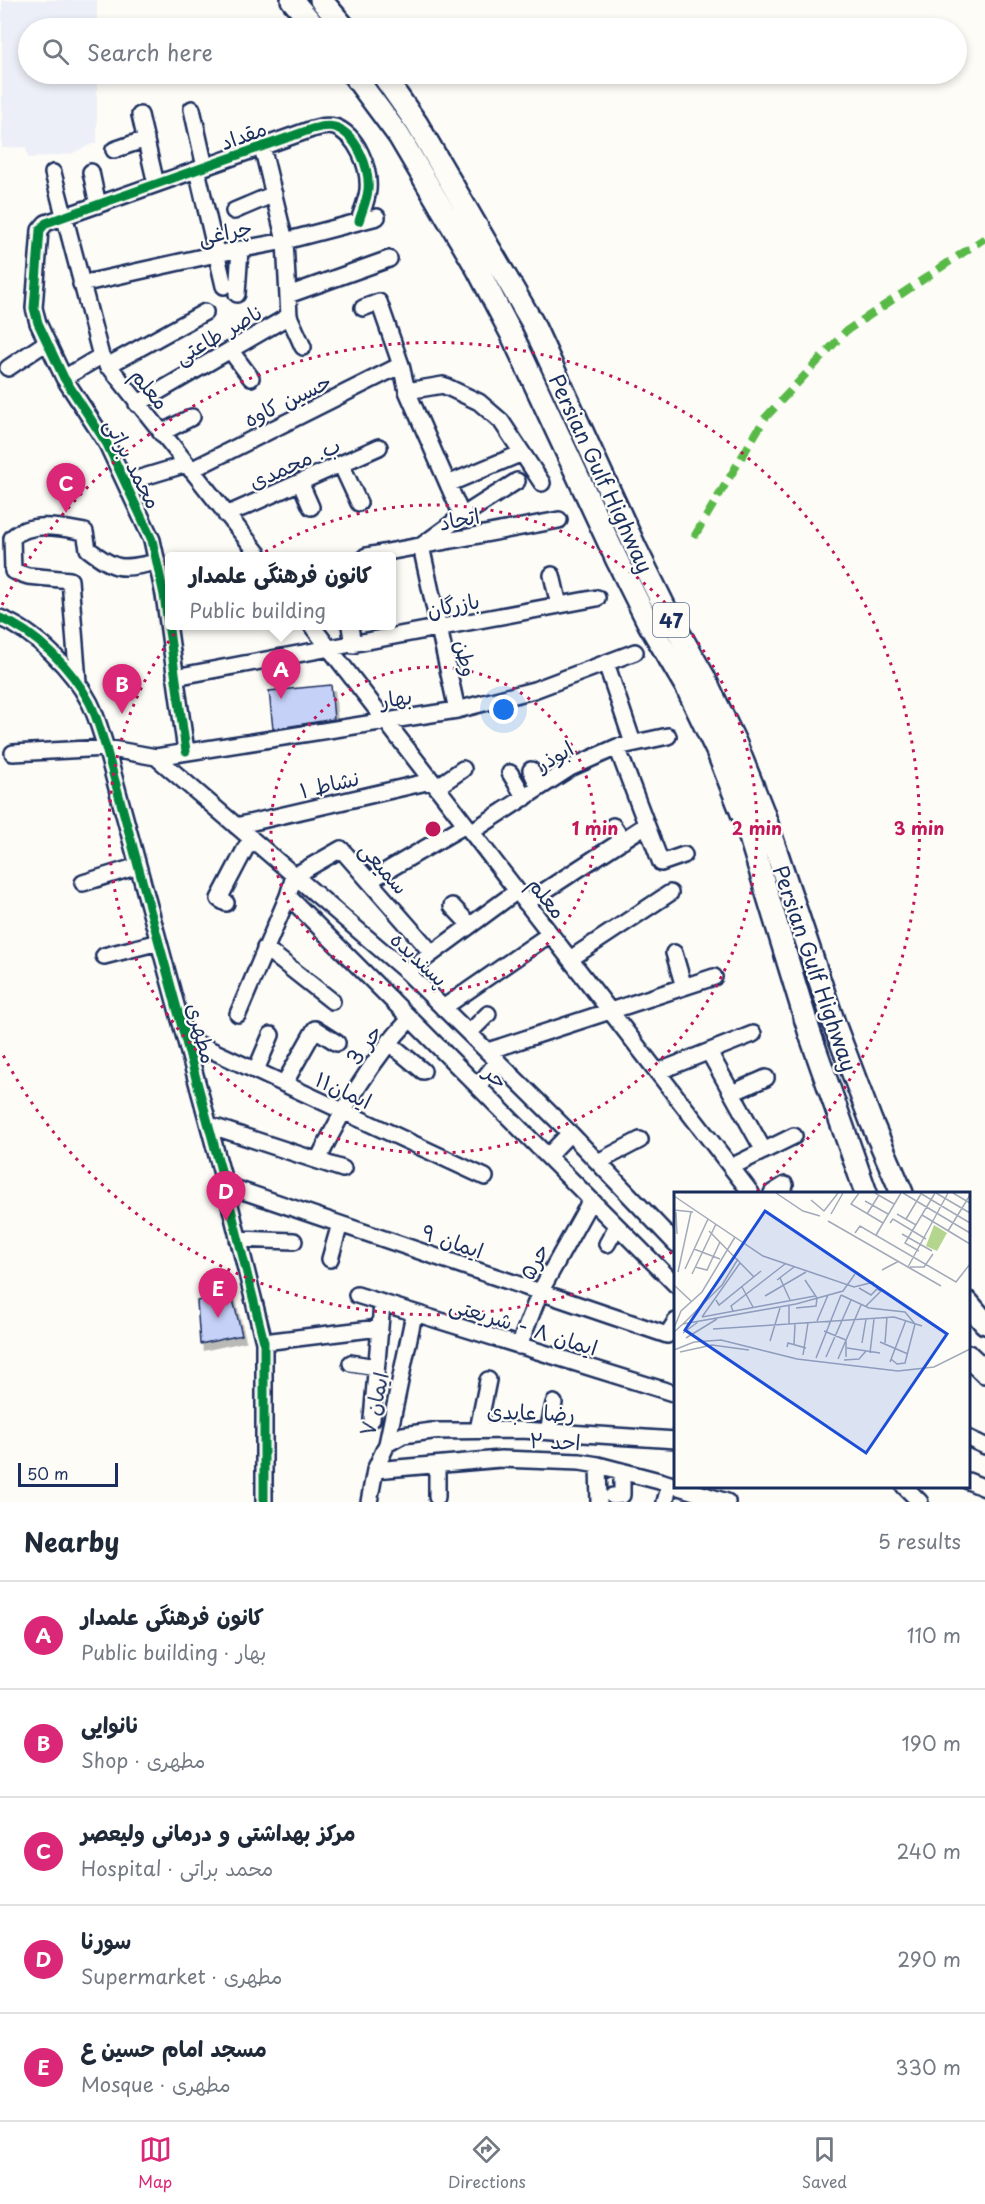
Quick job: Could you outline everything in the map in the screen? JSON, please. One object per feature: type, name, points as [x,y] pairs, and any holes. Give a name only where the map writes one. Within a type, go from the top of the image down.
[{"type":"highway","points":[[292,0],[307,18]]},
{"type":"highway","points":[[321,0],[336,18]]},
{"type":"highway","name":"Persian Gulf Highway","points":[[360,84],[399,136],[478,270],[512,335],[617,560],[649,624],[687,688],[717,753],[745,820],[810,1034],[866,1192]]},
{"type":"highway","name":"Persian Gulf Highway","points":[[389,84],[417,124],[531,322],[636,549],[667,612],[704,677],[735,742],[763,812],[835,1026],[871,1121],[902,1192]]},
{"type":"highway","points":[[970,1304],[985,1323]]},
{"type":"highway","points":[[970,1357],[985,1372]]},
{"type":"street","points":[[192,108],[216,254],[224,286]]},
{"type":"street","points":[[140,115],[156,184]]},
{"type":"street","name":"مقداد","points":[[63,218],[325,126],[336,128],[346,134],[361,154],[366,169],[368,188],[359,221]]},
{"type":"street","points":[[114,150],[146,139]]},
{"type":"street","points":[[262,147],[285,241],[289,316],[303,347]]},
{"type":"street","points":[[91,172],[98,205]]},
{"type":"street","name":"معلم","points":[[53,173],[63,218],[104,361],[257,552]]},
{"type":"street","points":[[234,211],[274,194]]},
{"type":"street","name":"چراغی","points":[[81,284],[285,241],[377,217]]},
{"type":"street","name":"محمد براتی","points":[[63,218],[46,223],[40,230],[34,308],[38,323],[64,378],[107,444],[127,482],[152,540],[165,588]]},
{"type":"street","points":[[237,294],[240,249]]},
{"type":"street","points":[[288,295],[389,259]]},
{"type":"street","points":[[363,308],[379,302],[401,365],[407,391],[462,516]]},
{"type":"street","points":[[64,378],[205,312]]},
{"type":"street","name":"ناصر طاعتی","points":[[137,404],[289,316]]},
{"type":"street","points":[[8,368],[47,342]]},
{"type":"street","points":[[230,350],[251,378]]},
{"type":"street","name":"حسین کاوه","points":[[127,482],[189,467],[401,365]]},
{"type":"street","points":[[407,391],[443,385],[478,402],[501,421],[542,483]]},
{"type":"street","points":[[161,433],[192,417]]},
{"type":"street","name":"ب. محمدی","points":[[226,515],[379,447]]},
{"type":"street","points":[[448,484],[522,453]]},
{"type":"street","points":[[341,464],[359,503]]},
{"type":"street","points":[[421,546],[462,516],[517,481]]},
{"type":"street","points":[[300,482],[311,507]]},
{"type":"street","name":"اتحاد","points":[[388,552],[559,520]]},
{"type":"street","points":[[78,682],[70,580],[28,576],[13,571],[12,538],[19,531],[54,526],[85,532],[88,549],[102,560],[121,569],[157,562]]},
{"type":"street","name":"وطن","points":[[421,546],[457,710]]},
{"type":"street","points":[[552,575],[559,605]]},
{"type":"street","name":"بازرگان","points":[[175,677],[330,650],[597,598]]},
{"type":"street","name":"مطهری","points":[[0,618],[8,621],[57,657],[78,682],[91,705],[106,748],[225,1185],[264,1342],[264,1502]]},
{"type":"street","name":"محمد براتی","points":[[170,630],[186,752]]},
{"type":"street","name":"معلم","points":[[315,630],[750,1192]]},
{"type":"street","points":[[351,630],[353,645]]},
{"type":"street","name":"بهار","points":[[156,757],[457,710],[534,690],[635,652]]},
{"type":"street","points":[[606,663],[633,743]]},
{"type":"street","name":"ابوذر","points":[[369,881],[525,798],[570,768],[617,747],[668,736]]},
{"type":"street","points":[[617,747],[661,863],[684,855]]},
{"type":"street","points":[[13,753],[106,748],[156,757]]},
{"type":"street","name":"پسندیده","points":[[156,757],[407,972],[570,1133],[674,1242]]},
{"type":"street","points":[[434,784],[463,769]]},
{"type":"street","points":[[531,770],[539,788]]},
{"type":"street","points":[[510,773],[525,798]]},
{"type":"street","name":"نشاط ۱","points":[[236,826],[434,784]]},
{"type":"street","points":[[407,972],[470,925],[623,841],[646,825]]},
{"type":"street","points":[[613,826],[623,841]]},
{"type":"street","points":[[226,903],[219,899],[251,838]]},
{"type":"street","name":"سمیعی","points":[[294,876],[341,849],[432,953]]},
{"type":"street","points":[[83,883],[138,866]]},
{"type":"street","points":[[238,1014],[288,896],[294,876]]},
{"type":"street","points":[[570,959],[670,893]]},
{"type":"street","name":"حر","points":[[288,896],[674,1283]]},
{"type":"street","points":[[452,906],[470,925]]},
{"type":"street","points":[[443,1008],[550,934]]},
{"type":"street","points":[[104,956],[159,942]]},
{"type":"street","points":[[265,948],[294,979],[332,1001]]},
{"type":"street","points":[[674,953],[684,987]]},
{"type":"street","points":[[478,1086],[493,1056],[609,1011],[714,977]]},
{"type":"street","points":[[469,1033],[488,1014]]},
{"type":"street","name":"حر 3","points":[[318,1160],[342,1111],[388,1042],[410,1019]]},
{"type":"street","points":[[284,1084],[315,1029],[337,1043]]},
{"type":"street","points":[[657,1072],[753,1034]]},
{"type":"street","points":[[256,1070],[271,1035]]},
{"type":"street","name":"ایمان۱۱","points":[[185,1038],[485,1177]]},
{"type":"street","points":[[388,1042],[423,1071]]},
{"type":"street","points":[[708,1052],[765,1151]]},
{"type":"street","points":[[732,1093],[766,1078]]},
{"type":"street","points":[[209,1125],[343,1169]]},
{"type":"street","points":[[548,1156],[570,1133]]},
{"type":"street","points":[[731,1167],[794,1136]]},
{"type":"street","points":[[598,1162],[640,1140]]},
{"type":"street","name":"ایمان ۹","points":[[225,1185],[667,1335],[674,1324]]},
{"type":"street","name":"حر۵","points":[[519,1346],[540,1292],[591,1200]]},
{"type":"street","points":[[330,1259],[340,1224]]},
{"type":"street","points":[[607,1244],[617,1226]]},
{"type":"street","points":[[238,1239],[294,1241]]},
{"type":"street","name":"ایمان ۸ - شریعتی","points":[[357,1295],[674,1393]]},
{"type":"street","points":[[372,1419],[382,1304]]},
{"type":"street","name":"ایمان ۷","points":[[369,1502],[375,1470],[387,1444],[414,1314]]},
{"type":"street","points":[[264,1342],[379,1328]]},
{"type":"street","points":[[351,1363],[376,1367]]},
{"type":"street","points":[[478,1430],[488,1380]]},
{"type":"street","points":[[548,1431],[554,1403]]},
{"type":"street","name":"رضا عابدی","points":[[387,1444],[403,1435],[432,1431],[478,1430],[548,1431],[674,1440]]},
{"type":"street","points":[[970,1438],[985,1446]]},
{"type":"street","name":"احد ۲","points":[[375,1470],[501,1459],[598,1465],[674,1485]]},
{"type":"street","points":[[598,1465],[599,1502]]},
{"type":"street","points":[[437,1466],[437,1497]]},
{"type":"street","points":[[613,1496],[622,1495],[622,1471]]},
{"type":"street","points":[[970,1481],[985,1488]]},
{"type":"street","points":[[665,1502],[670,1484]]},
{"type":"street","name":"احد ۲","points":[[680,1487],[727,1502]]},
{"type":"street","points":[[906,1487],[920,1502]]},
{"type":"shaded area","points":[[2,0],[97,0],[97,18],[18,18],[18,84],[97,84],[97,142],[70,154],[28,158],[26,147],[2,148]]},
{"type":"building","points":[[331,685],[334,719],[273,729],[269,691]]},
{"type":"building","points":[[231,1292],[242,1335],[200,1344],[197,1301]]},
{"type":"marked path","points":[[694,537],[765,418],[846,331],[985,238]]},
{"type":"cycle path","points":[[165,602],[152,540],[107,444],[64,378],[38,323],[34,308],[40,230],[46,223],[326,126],[335,127],[350,137],[364,163],[368,190],[359,221]]},
{"type":"cycle path","points":[[0,618],[14,624],[40,642],[64,665],[83,690],[97,719],[106,748],[225,1185],[264,1342],[264,1502]]},
{"type":"cycle path","points":[[169,630],[186,751]]},
{"type":"place","name":"مرکز بهداشتی و درمانی ولیعصر","points":[[66,513]]},
{"type":"place","name":"کانون فرهنگی علمدار","points":[[281,699]]},
{"type":"place","name":"نانوایی","points":[[122,714]]},
{"type":"place","name":"سورنا","points":[[226,1221]]},
{"type":"place","name":"مسجد امام حسین ع","points":[[218,1318]]}]
